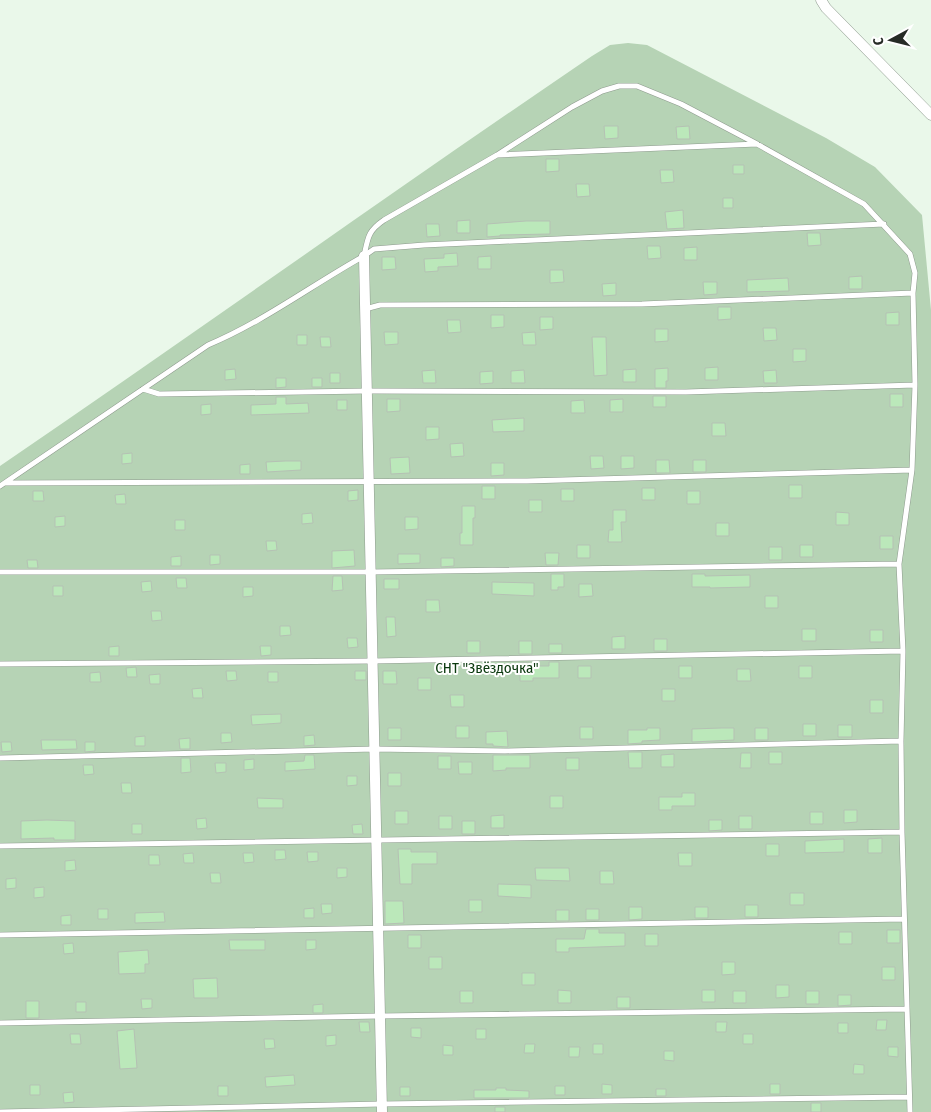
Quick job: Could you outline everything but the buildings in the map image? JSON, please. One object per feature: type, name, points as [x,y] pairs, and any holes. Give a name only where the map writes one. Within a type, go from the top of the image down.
[{"type":"street","points":[[821,0],[826,8],[931,115]]},
{"type":"street","points":[[364,256],[382,1108]]},
{"type":"lane","points":[[364,256],[368,238],[373,228],[384,220],[497,155],[572,107],[602,91],[619,86],[637,86],[681,104],[864,204],[910,254],[914,272],[915,385],[912,470],[899,564],[903,651],[901,741],[902,832],[910,1112]]},
{"type":"lane","points":[[497,155],[757,144]]},
{"type":"lane","points":[[0,486],[208,345],[237,333],[374,249],[424,245],[884,224]]},
{"type":"lane","points":[[365,309],[380,305],[642,304],[913,293]]},
{"type":"lane","points":[[143,389],[159,394],[367,391],[686,392],[915,385]]},
{"type":"lane","points":[[5,483],[527,481],[912,470]]},
{"type":"lane","points":[[0,572],[371,572],[899,564]]},
{"type":"lane","points":[[0,664],[373,661],[903,651]]},
{"type":"lane","points":[[0,758],[374,749],[505,751],[901,741]]},
{"type":"lane","points":[[0,846],[902,832]]},
{"type":"lane","points":[[0,935],[904,919]]},
{"type":"lane","points":[[0,1023],[907,1009]]},
{"type":"lane","points":[[0,1112],[382,1108],[909,1097]]},
{"type":"green space","name":"СНТ \"Звёздочка\"","points":[[628,43],[647,45],[826,138],[875,167],[922,215],[931,310],[931,1112],[0,1112],[0,466],[592,56],[610,45]]}]
